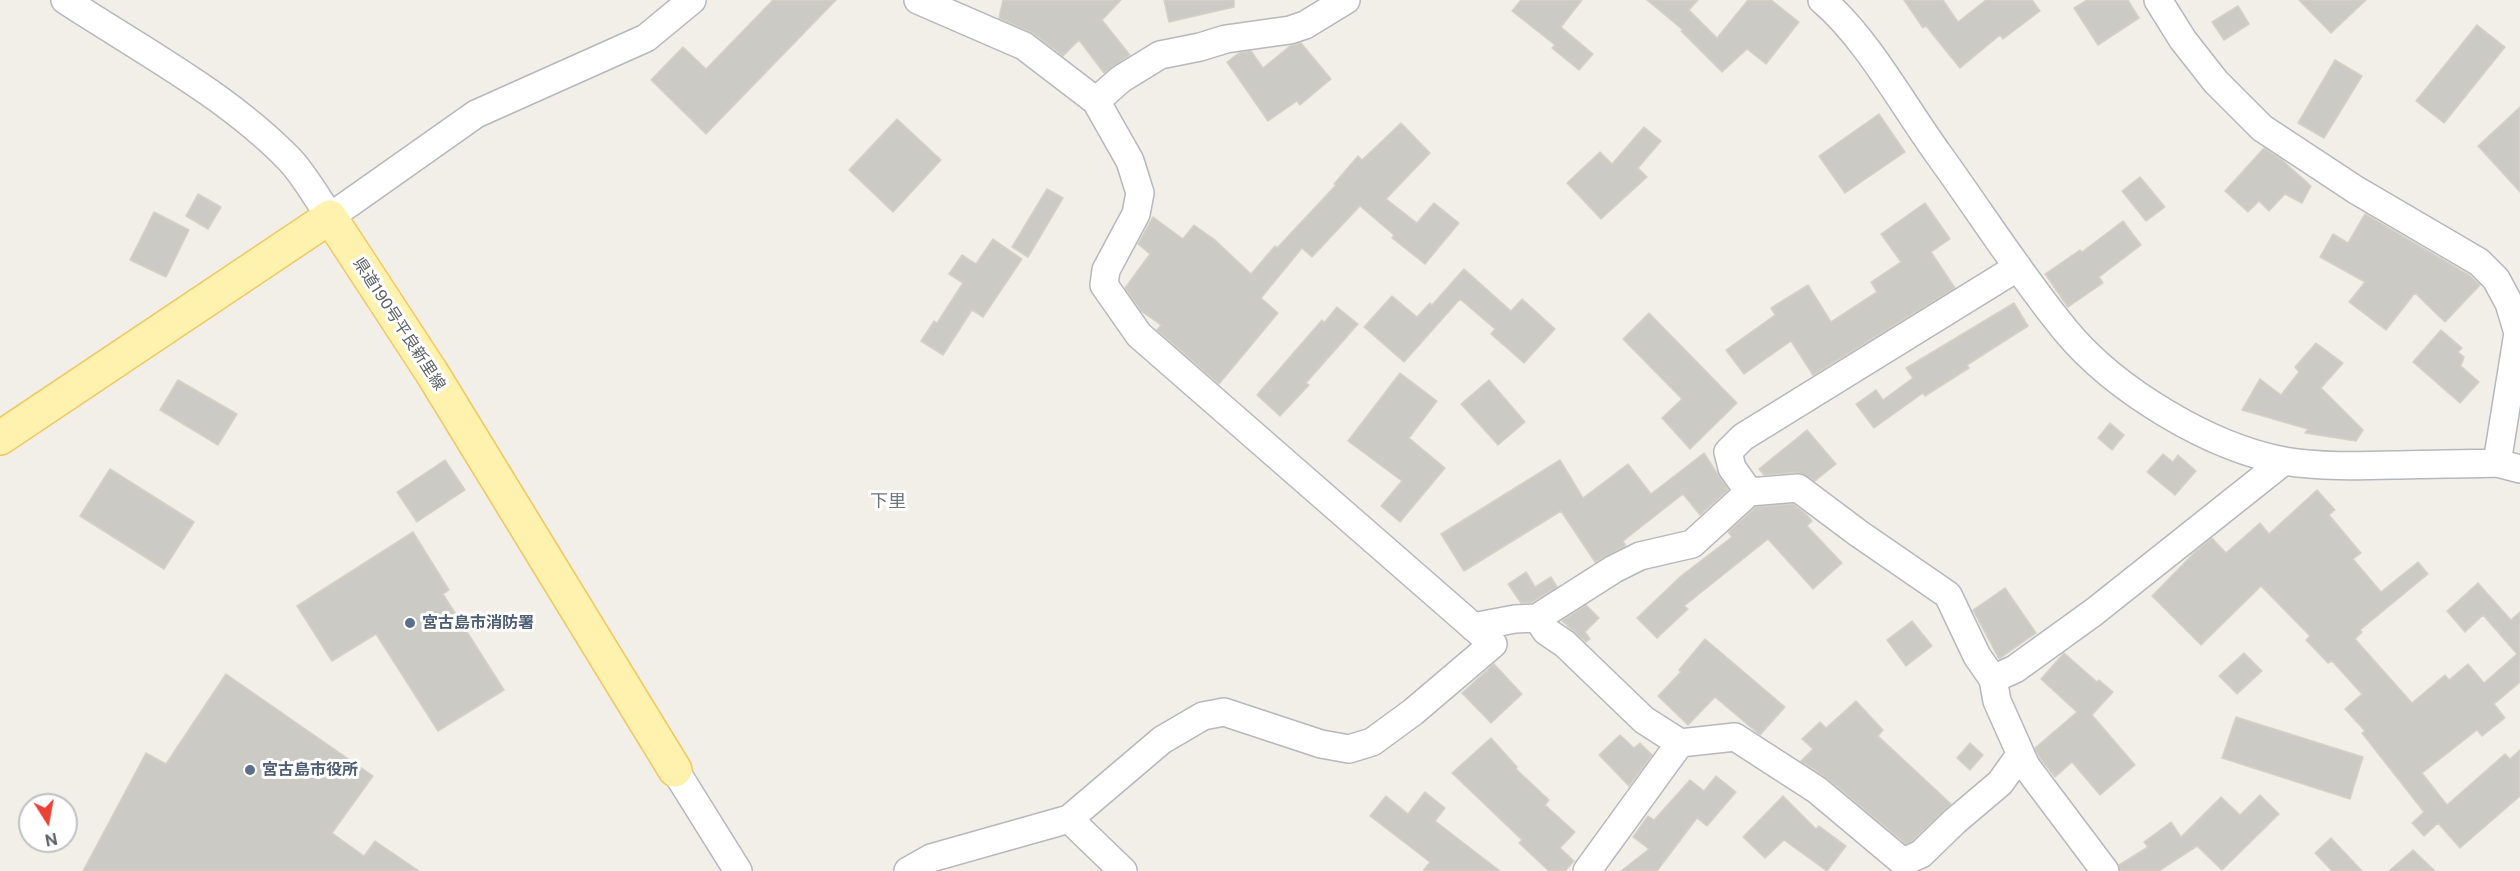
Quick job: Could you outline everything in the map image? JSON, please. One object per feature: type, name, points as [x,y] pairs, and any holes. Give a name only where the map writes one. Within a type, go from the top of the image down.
[{"type":"main road","points":[[0,438],[330,217]]},
{"type":"main road","name":"県道190号平良新里線","points":[[330,217],[432,373],[675,770]]},
{"type":"street","points":[[65,0],[213,95],[243,118],[291,161],[330,217],[476,114],[646,38],[692,0]]},
{"type":"street","points":[[908,871],[931,858],[1069,819],[1162,740],[1203,716],[1224,712],[1321,744],[1349,748],[1372,742],[1413,712],[1493,644],[1138,335],[1104,285],[1106,270],[1136,214],[1140,193],[1130,161],[1096,101],[1024,46],[918,0]]},
{"type":"street","points":[[1096,101],[1121,79],[1160,55],[1226,39],[1298,28],[1346,0]]},
{"type":"street","points":[[1838,5],[2018,267],[2067,332],[2109,372],[2158,409],[2220,442],[2284,461],[2340,466],[2508,466],[2518,333],[2517,311],[2496,279],[2478,262],[2355,190],[2262,128],[2216,82],[2183,40],[2158,0]]},
{"type":"street","points":[[1749,492],[1732,468],[1728,452],[1743,437],[2018,267]]},
{"type":"street","points":[[1993,679],[2015,669],[2094,612],[2284,461]]},
{"type":"street","points":[[1473,627],[1515,619],[1537,618],[1614,569],[1640,556],[1692,544],[1749,492],[1798,488],[1948,595],[1977,656],[1993,679],[1998,701],[2026,766],[2105,871]]},
{"type":"street","points":[[1537,618],[1546,631],[1565,644],[1644,720],[1680,743],[1735,737],[1817,790],[1903,862],[1920,854],[1955,820],[2000,783],[2020,755]]},
{"type":"street","points":[[1587,871],[1680,743]]},
{"type":"street","points":[[675,770],[738,871]]},
{"type":"street","points":[[1069,819],[1123,871]]},
{"type":"building","points":[[773,0],[836,0],[706,134],[651,80],[683,47],[706,69]]},
{"type":"building","points":[[1003,0],[1121,0],[1102,20],[1130,55],[1104,73],[1079,40],[1063,56],[1033,33],[999,18]]},
{"type":"building","points":[[1164,0],[1234,0],[1234,7],[1169,22]]},
{"type":"building","points":[[1521,0],[1582,0],[1561,27],[1593,54],[1579,70],[1552,48],[1555,45],[1512,11]]},
{"type":"building","points":[[1647,0],[1698,0],[1689,10],[1717,38],[1748,0],[1771,0],[1799,22],[1766,64],[1747,49],[1722,72],[1681,31],[1683,30]]},
{"type":"building","points":[[1904,0],[1943,0],[1958,22],[1986,0],[2032,0],[2040,11],[2003,39],[2000,35],[1960,68],[1926,26],[1923,28]]},
{"type":"building","points":[[2087,0],[2128,0],[2139,18],[2098,45],[2074,8]]},
{"type":"building","points":[[2299,0],[2366,0],[2331,33]]},
{"type":"building","points":[[2238,6],[2249,24],[2224,40],[2212,22]]},
{"type":"building","points":[[2477,25],[2505,47],[2444,123],[2416,101]]},
{"type":"building","points":[[1301,43],[1331,79],[1300,105],[1297,101],[1268,121],[1227,62],[1239,53],[1251,51],[1263,68],[1290,46]]},
{"type":"building","points":[[2335,60],[2362,76],[2324,138],[2298,123]]},
{"type":"building","points":[[2520,107],[2520,192],[2478,146]]},
{"type":"building","points":[[1879,114],[1905,152],[1845,193],[1819,156]]},
{"type":"building","points":[[897,119],[941,160],[893,212],[849,170]]},
{"type":"building","points":[[1401,123],[1430,153],[1386,199],[1417,223],[1434,203],[1459,223],[1425,264],[1392,238],[1394,235],[1360,206],[1312,257],[1302,248],[1261,298],[1278,313],[1219,384],[1157,330],[1161,325],[1141,311],[1125,288],[1150,254],[1138,244],[1153,217],[1183,239],[1194,225],[1215,240],[1251,274],[1275,246],[1277,248],[1336,185],[1334,184],[1358,156],[1362,160]]},
{"type":"building","points":[[1644,127],[1661,141],[1638,168],[1647,177],[1601,219],[1567,183],[1600,152],[1612,164]]},
{"type":"building","points":[[2264,148],[2282,160],[2311,186],[2302,203],[2285,194],[2269,211],[2259,201],[2248,212],[2225,191]]},
{"type":"building","points":[[2140,177],[2165,207],[2146,221],[2122,191]]},
{"type":"building","points":[[1047,189],[1063,198],[1028,257],[1012,247]]},
{"type":"building","points":[[198,194],[221,207],[208,229],[186,216]]},
{"type":"building","points":[[1925,203],[1950,239],[1931,252],[1955,288],[1813,375],[1791,341],[1744,374],[1726,350],[1775,315],[1771,308],[1808,285],[1831,322],[1877,292],[1871,282],[1901,262],[1881,234]]},
{"type":"building","points":[[154,212],[189,230],[166,277],[130,260]]},
{"type":"building","points":[[2365,214],[2469,275],[2480,285],[2445,322],[2415,293],[2386,330],[2349,302],[2365,282],[2320,257],[2333,234],[2348,243]]},
{"type":"building","points":[[2123,221],[2141,245],[2099,277],[2103,283],[2068,307],[2045,274],[2080,250],[2082,252]]},
{"type":"building","points":[[993,239],[1022,259],[983,317],[972,310],[943,355],[921,341],[934,321],[937,323],[963,283],[949,274],[962,255],[976,264]]},
{"type":"building","points":[[1464,269],[1511,311],[1522,299],[1555,329],[1524,363],[1491,334],[1495,329],[1460,299],[1404,362],[1364,327],[1392,296],[1417,317],[1430,303],[1432,305]]},
{"type":"building","points":[[2014,303],[2028,326],[1967,365],[1969,368],[1925,396],[1923,393],[1874,428],[1856,404],[1876,390],[1883,400],[1913,378],[1906,368]]},
{"type":"building","points":[[1337,307],[1358,324],[1306,383],[1309,385],[1280,416],[1257,395],[1322,320],[1324,323]]},
{"type":"building","points":[[1649,313],[1737,403],[1690,449],[1662,418],[1682,399],[1623,339]]},
{"type":"building","points":[[2441,330],[2462,348],[2458,352],[2464,357],[2461,366],[2479,382],[2460,403],[2413,362]]},
{"type":"building","points":[[2316,343],[2343,363],[2321,388],[2363,430],[2356,441],[2305,433],[2308,429],[2242,410],[2260,379],[2281,395],[2299,372],[2295,367]]},
{"type":"building","points":[[1400,373],[1437,401],[1409,438],[1445,468],[1400,522],[1381,506],[1402,481],[1348,441]]},
{"type":"building","points":[[178,380],[237,414],[218,445],[160,410]]},
{"type":"building","points":[[1489,380],[1525,422],[1498,445],[1461,404]]},
{"type":"building","points":[[2110,423],[2124,435],[2112,450],[2098,438]]},
{"type":"building","points":[[1807,430],[1836,464],[1815,481],[1798,472],[1764,475],[1759,469]]},
{"type":"building","points":[[1704,453],[1728,490],[1700,515],[1683,494],[1623,541],[1626,546],[1595,562],[1561,511],[1464,571],[1441,534],[1560,460],[1583,498],[1628,464],[1651,494]]},
{"type":"building","points":[[2163,454],[2173,462],[2178,455],[2196,471],[2175,495],[2147,472]]},
{"type":"building","points":[[445,460],[465,490],[417,522],[397,492]]},
{"type":"building","points":[[110,469],[194,522],[164,569],[80,516]]},
{"type":"building","points":[[2317,490],[2335,510],[2329,515],[2361,553],[2353,559],[2381,592],[2418,562],[2428,574],[2360,630],[2362,632],[2355,639],[2412,703],[2445,675],[2449,680],[2468,664],[2484,683],[2517,654],[2483,615],[2465,632],[2447,611],[2478,583],[2511,620],[2520,612],[2520,682],[2494,704],[2505,718],[2482,736],[2477,730],[2422,773],[2447,805],[2505,754],[2510,759],[2520,750],[2520,796],[2460,848],[2438,823],[2424,836],[2412,823],[2424,812],[2362,733],[2365,731],[2345,709],[2362,694],[2332,661],[2328,663],[2306,640],[2310,636],[2261,586],[2201,645],[2152,596],[2212,538],[2226,553],[2260,523],[2269,534]]},
{"type":"building","points":[[1793,504],[1812,521],[1807,526],[1842,563],[1813,589],[1768,539],[1684,606],[1688,609],[1657,638],[1637,618],[1681,576],[1732,537],[1728,532],[1756,507]]},
{"type":"building","points":[[413,532],[449,590],[443,594],[504,690],[438,731],[376,634],[332,661],[297,606]]},
{"type":"building","points":[[1526,572],[1535,587],[1551,577],[1557,587],[1532,602],[1521,603],[1508,584]]},
{"type":"building","points":[[2005,588],[2036,633],[1999,659],[1973,610]]},
{"type":"building","points":[[1586,605],[1599,618],[1585,632],[1590,639],[1586,642],[1562,621]]},
{"type":"building","points":[[1912,621],[1932,646],[1906,666],[1887,640]]},
{"type":"building","points":[[1705,639],[1785,707],[1760,735],[1715,697],[1688,725],[1658,696],[1681,672],[1679,670]]},
{"type":"building","points":[[2064,653],[2097,682],[2099,680],[2113,692],[2092,715],[2135,765],[2100,795],[2072,762],[2055,777],[2035,748],[2077,712],[2041,679]]},
{"type":"building","points":[[2244,653],[2262,671],[2237,694],[2219,676]]},
{"type":"building","points":[[1494,664],[1522,694],[1491,723],[1462,693]]},
{"type":"building","name":"宮古島市役所","points":[[226,674],[373,776],[332,833],[364,856],[375,841],[419,871],[83,871],[146,753],[166,764]]},
{"type":"building","points":[[1856,701],[1883,730],[1878,736],[1951,804],[1906,844],[1827,778],[1801,761],[1813,749],[1802,739],[1820,722],[1826,728]]},
{"type":"building","points":[[2236,717],[2363,757],[2350,799],[2222,758]]},
{"type":"building","points":[[1620,735],[1634,748],[1640,743],[1652,755],[1629,786],[1599,755]]},
{"type":"building","points":[[1491,738],[1517,767],[1516,769],[1549,800],[1545,805],[1575,832],[1560,848],[1574,861],[1565,871],[1549,871],[1519,843],[1522,840],[1452,773]]},
{"type":"building","points":[[1970,743],[1983,755],[1970,770],[1957,758]]},
{"type":"building","points":[[1716,776],[1736,792],[1707,826],[1697,818],[1657,871],[1621,871],[1649,849],[1633,837],[1648,816],[1654,820],[1690,780],[1704,791]]},
{"type":"building","points":[[1425,792],[1445,808],[1435,821],[1500,871],[1423,871],[1430,862],[1370,816],[1386,796],[1408,814]]},
{"type":"building","points":[[2260,795],[2279,814],[2222,870],[2197,846],[2159,871],[2120,871],[2119,865],[2148,847],[2144,842],[2171,822],[2181,837],[2221,797],[2240,815]]},
{"type":"building","points":[[1783,796],[1816,829],[1819,826],[1846,846],[1827,871],[1784,840],[1765,858],[1743,837]]},
{"type":"building","points":[[2331,838],[2362,871],[2332,871],[2315,853]]},
{"type":"building","points":[[2413,850],[2435,871],[2389,871]]},
{"type":"place","name":"宮古島市消防署","points":[[410,623]]},
{"type":"place","name":"宮古島市役所","points":[[250,770]]},
{"type":"district","name":"下里","points":[[888,501]]}]
